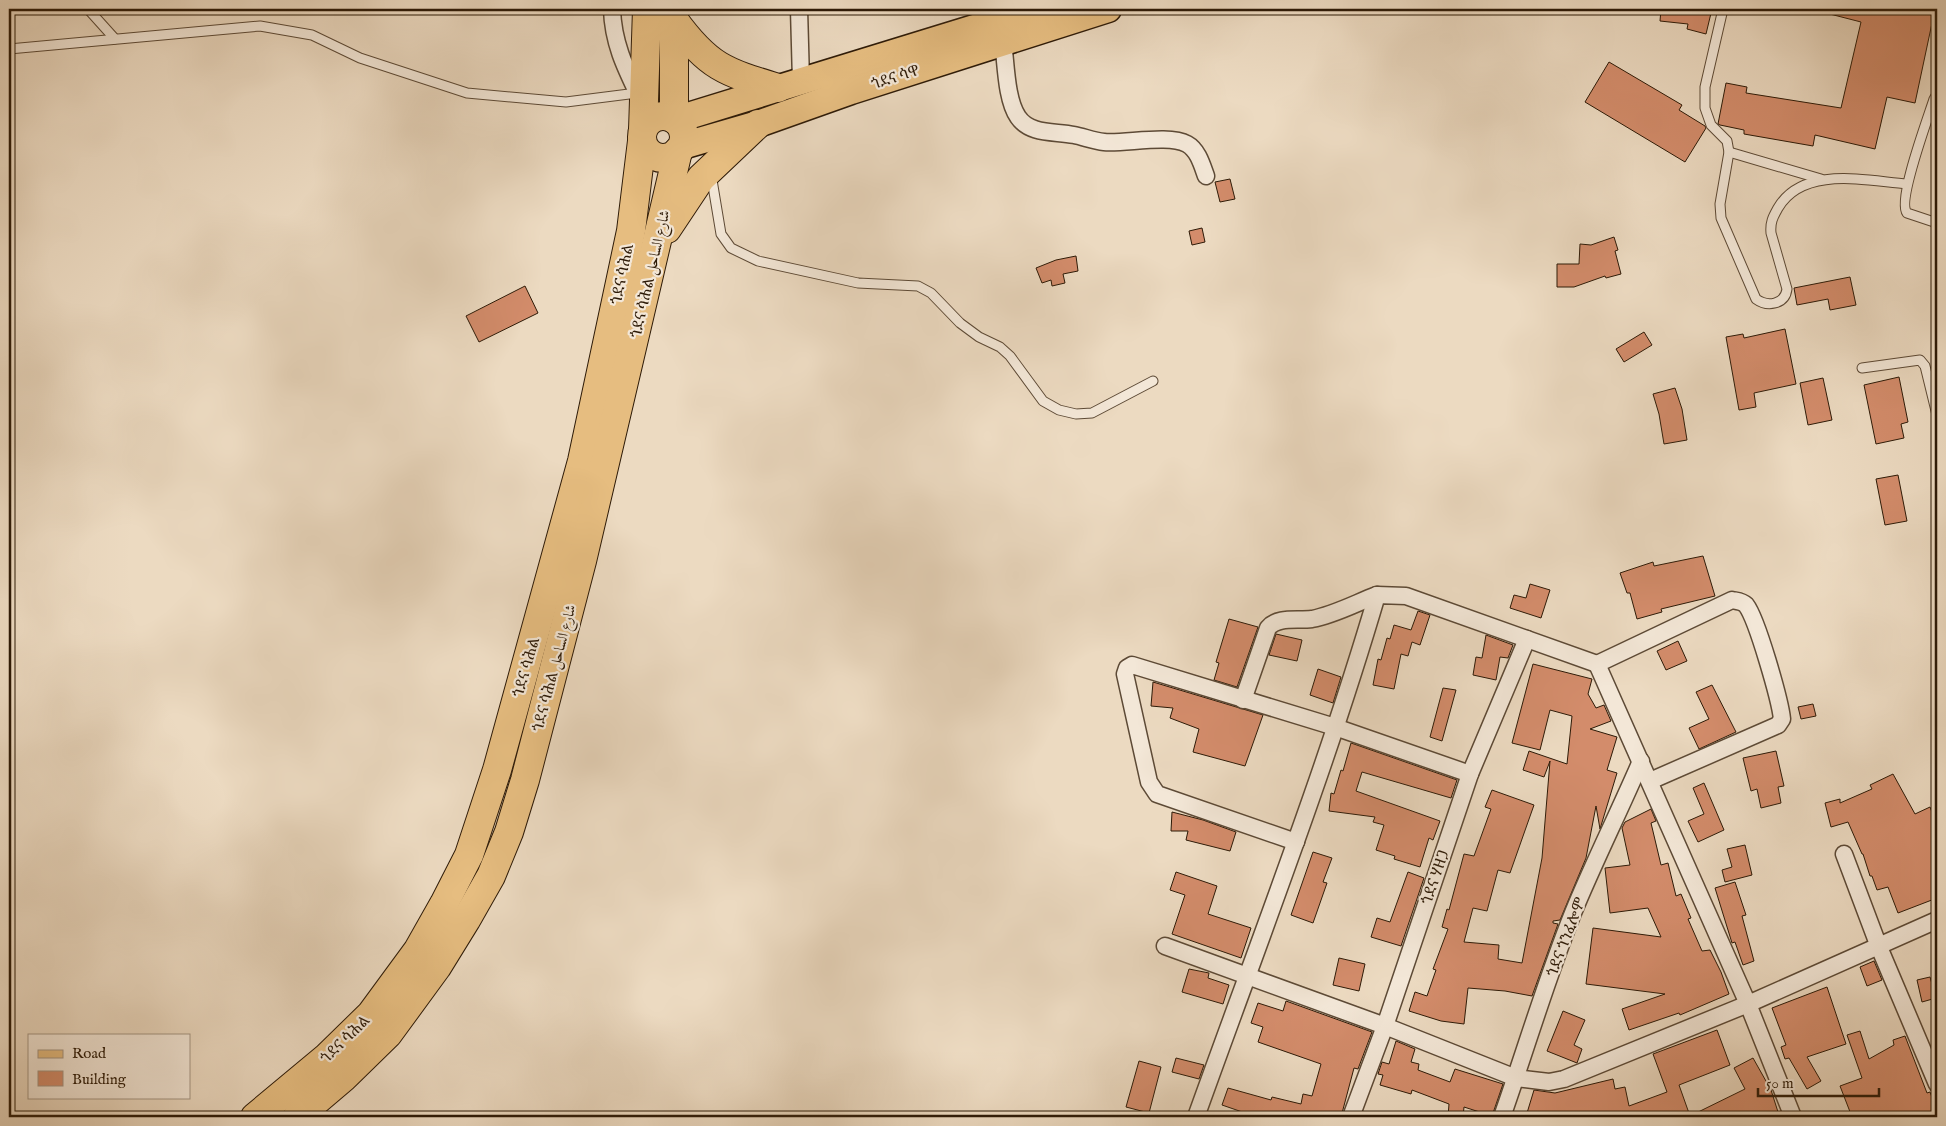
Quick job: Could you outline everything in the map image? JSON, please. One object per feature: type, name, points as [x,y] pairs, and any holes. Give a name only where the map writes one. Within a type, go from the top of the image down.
[{"type":"highway","name":"ጎደና ሳሕል","points":[[633,285],[631,231],[641,118],[647,9]]},
{"type":"highway","points":[[674,14],[677,134],[666,157],[654,156],[644,147],[641,118],[650,120],[656,117],[668,116],[677,134]]},
{"type":"highway","points":[[674,14],[691,44],[716,65],[746,79],[789,85]]},
{"type":"highway","points":[[656,245],[701,178],[758,124]]},
{"type":"highway","name":"ጎደና ሳሕል شارع الساحل","points":[[297,1117],[344,1077],[388,1034],[437,967],[491,876],[509,832],[525,780],[580,517],[633,285],[656,245],[677,134]]},
{"type":"highway","name":"ጎደና ሳሕል","points":[[255,1117],[327,1058],[371,1014],[418,950],[444,904],[468,855],[481,822],[580,517]]},
{"type":"main road","name":"ጎደና ሳዋ","points":[[677,134],[789,85],[1036,9]]},
{"type":"main road","name":"ጎደና ሳዋ","points":[[677,134],[758,124],[851,91],[1108,9]]},
{"type":"street","points":[[612,9],[613,28],[622,63],[641,118]]},
{"type":"street","points":[[789,85],[799,9]]},
{"type":"street","points":[[1003,42],[1011,99],[1018,117],[1028,126],[1041,131],[1074,135],[1102,142],[1174,140],[1188,144],[1199,158],[1206,176]]},
{"type":"street","points":[[1196,1117],[1296,842],[1377,595]]},
{"type":"street","points":[[1243,700],[1268,628],[1272,623],[1314,619],[1377,595],[1406,596],[1597,664],[1732,600],[1741,601],[1746,606],[1758,633],[1782,720],[1778,725],[1650,781]]},
{"type":"street","name":"ጎደና ሃዘጋ","points":[[1351,1117],[1385,1026],[1470,774],[1527,639]]},
{"type":"street","points":[[1597,664],[1748,1004],[1792,1117]]},
{"type":"street","points":[[1296,842],[1157,794],[1149,782],[1124,674],[1127,668],[1132,665],[1335,727],[1470,774]]},
{"type":"street","name":"ጎደና ጎንፈሎም","points":[[1502,1117],[1573,912],[1641,761]]},
{"type":"street","points":[[1844,854],[1879,947],[1937,1084]]},
{"type":"street","points":[[1165,946],[1385,1026],[1516,1078],[1549,1082],[1564,1079],[1748,1004],[1937,920]]},
{"type":"lane","points":[[88,9],[115,39]]},
{"type":"lane","points":[[1723,9],[1706,87],[1705,108],[1711,124],[1727,141],[1729,152],[1720,204],[1721,218],[1756,298],[1765,304],[1774,304],[1783,300],[1787,289],[1771,233],[1770,224],[1772,217],[1789,193],[1803,185],[1822,179]]},
{"type":"lane","points":[[9,49],[260,26],[312,35],[360,58],[467,93],[566,102],[641,118]]},
{"type":"lane","points":[[1937,94],[1907,184],[1905,211],[1937,223]]},
{"type":"lane","points":[[1729,152],[1822,179],[1907,184]]},
{"type":"lane","points":[[710,169],[721,234],[731,248],[758,261],[858,284],[918,286],[931,293],[960,323],[979,337],[1005,351],[1043,401],[1059,410],[1076,414],[1092,413],[1153,381]]},
{"type":"lane","points":[[1862,368],[1922,361],[1925,366],[1937,415]]},
{"type":"building","points":[[1661,9],[1712,9],[1706,34],[1687,29],[1688,24],[1660,21]]},
{"type":"building","points":[[1826,9],[1935,9],[1915,103],[1887,97],[1875,149],[1815,135],[1813,146],[1744,134],[1744,130],[1718,124],[1726,83],[1747,87],[1746,93],[1841,108],[1861,22],[1826,13]]},
{"type":"building","points":[[1609,62],[1682,105],[1679,110],[1705,126],[1706,128],[1685,162],[1585,102]]},
{"type":"building","points":[[1230,179],[1235,199],[1220,202],[1215,182]]},
{"type":"building","points":[[1202,228],[1205,242],[1192,245],[1189,231]]},
{"type":"building","points":[[1614,237],[1618,250],[1615,251],[1621,274],[1606,278],[1605,276],[1574,287],[1557,287],[1557,264],[1579,264],[1580,244],[1591,245]]},
{"type":"building","points":[[1076,256],[1078,271],[1063,274],[1065,283],[1052,286],[1051,280],[1042,283],[1036,268],[1056,260]]},
{"type":"building","points":[[1850,277],[1856,305],[1830,310],[1828,299],[1797,305],[1794,288]]},
{"type":"building","points":[[525,286],[538,313],[479,342],[466,316]]},
{"type":"building","points":[[1785,329],[1796,384],[1754,393],[1756,407],[1739,410],[1726,337],[1743,334],[1744,338]]},
{"type":"building","points":[[1644,332],[1652,345],[1624,362],[1616,349]]},
{"type":"building","points":[[1899,377],[1908,422],[1901,424],[1904,438],[1876,444],[1864,385]]},
{"type":"building","points":[[1823,378],[1832,420],[1808,425],[1800,383]]},
{"type":"building","points":[[1675,388],[1682,409],[1687,440],[1664,444],[1659,414],[1653,394]]},
{"type":"building","points":[[1898,475],[1907,521],[1885,525],[1876,479]]},
{"type":"building","points":[[1703,556],[1715,596],[1661,609],[1662,612],[1637,619],[1630,593],[1627,593],[1620,573],[1653,562],[1654,566]]},
{"type":"building","points":[[1530,584],[1550,590],[1541,618],[1510,608],[1514,595],[1526,598]]},
{"type":"building","points":[[1418,611],[1430,615],[1420,645],[1412,642],[1408,656],[1401,654],[1394,689],[1373,685],[1378,659],[1381,660],[1387,638],[1390,639],[1394,625],[1411,630]]},
{"type":"building","points":[[1229,619],[1258,627],[1237,687],[1214,680],[1219,663],[1216,662]]},
{"type":"building","points":[[1276,634],[1302,640],[1297,661],[1269,655]]},
{"type":"building","points":[[1486,635],[1513,645],[1508,658],[1500,657],[1496,680],[1473,675],[1476,657],[1482,658]]},
{"type":"building","points":[[1678,641],[1687,661],[1666,670],[1657,651]]},
{"type":"building","points":[[1533,664],[1592,679],[1588,694],[1596,708],[1604,705],[1611,721],[1590,729],[1617,737],[1607,770],[1617,773],[1600,829],[1596,806],[1586,858],[1560,920],[1553,921],[1553,923],[1558,924],[1532,996],[1505,991],[1468,988],[1464,1024],[1441,1021],[1409,1011],[1415,992],[1427,996],[1436,970],[1433,969],[1448,929],[1442,927],[1447,909],[1449,910],[1464,854],[1474,856],[1491,809],[1485,807],[1492,790],[1534,805],[1510,873],[1498,870],[1487,911],[1473,908],[1464,942],[1499,945],[1498,959],[1522,963],[1542,858],[1550,761],[1544,777],[1523,770],[1529,751],[1567,764],[1572,716],[1550,710],[1540,750],[1512,743]]},
{"type":"building","points":[[1318,669],[1341,677],[1333,703],[1310,695]]},
{"type":"building","points":[[1153,682],[1263,715],[1245,766],[1193,752],[1199,729],[1170,718],[1173,708],[1151,706]]},
{"type":"building","points":[[1712,685],[1736,732],[1699,749],[1689,728],[1709,719],[1696,692]]},
{"type":"building","points":[[1443,688],[1456,690],[1442,741],[1430,737]]},
{"type":"building","points":[[1813,704],[1816,716],[1801,719],[1798,707]]},
{"type":"building","points":[[1351,743],[1457,780],[1451,798],[1362,772],[1356,791],[1440,821],[1433,840],[1429,838],[1420,867],[1394,859],[1395,856],[1376,850],[1384,825],[1373,822],[1375,817],[1329,811],[1331,793],[1334,794]]},
{"type":"building","points":[[1776,751],[1784,786],[1778,787],[1781,803],[1761,808],[1757,789],[1751,791],[1743,758]]},
{"type":"building","points":[[1893,774],[1915,814],[1930,807],[1937,825],[1937,898],[1898,913],[1888,887],[1877,890],[1848,822],[1831,827],[1825,803],[1840,799],[1840,803],[1872,789],[1870,785]]},
{"type":"building","points":[[1704,783],[1724,830],[1698,842],[1688,821],[1704,814],[1693,788]]},
{"type":"building","points":[[1651,809],[1656,821],[1651,823],[1661,865],[1668,863],[1676,896],[1681,894],[1691,918],[1688,919],[1702,951],[1710,950],[1729,994],[1680,1015],[1679,1013],[1629,1030],[1622,1009],[1665,994],[1586,984],[1593,928],[1661,937],[1648,908],[1610,913],[1605,868],[1630,865],[1622,828],[1625,822]]},
{"type":"building","points":[[1172,812],[1203,820],[1236,832],[1230,851],[1186,840],[1188,831],[1171,831]]},
{"type":"building","points":[[1745,845],[1752,875],[1725,882],[1722,870],[1732,867],[1727,849]]},
{"type":"building","points":[[1313,852],[1332,858],[1323,882],[1327,883],[1313,923],[1291,915]]},
{"type":"building","points":[[1176,872],[1217,886],[1208,914],[1251,928],[1241,958],[1172,934],[1185,895],[1170,890]]},
{"type":"building","points":[[1408,872],[1424,878],[1401,946],[1371,937],[1377,918],[1390,922]]},
{"type":"building","points":[[1735,882],[1746,915],[1742,916],[1754,961],[1743,965],[1735,942],[1732,943],[1715,888]]},
{"type":"building","points":[[1339,958],[1365,964],[1359,991],[1333,985]]},
{"type":"building","points":[[1874,961],[1882,980],[1867,986],[1860,967]]},
{"type":"building","points":[[1189,969],[1209,973],[1208,978],[1229,985],[1223,1004],[1182,992]]},
{"type":"building","points":[[1930,977],[1936,998],[1922,1002],[1917,980]]},
{"type":"building","points":[[1827,987],[1846,1044],[1807,1057],[1821,1081],[1807,1089],[1789,1058],[1785,1059],[1781,1047],[1786,1045],[1772,1008]]},
{"type":"building","points":[[1286,1001],[1372,1032],[1358,1069],[1354,1068],[1341,1117],[1250,1117],[1251,1115],[1222,1105],[1228,1088],[1271,1100],[1272,1097],[1301,1104],[1303,1094],[1312,1096],[1321,1064],[1258,1042],[1263,1027],[1251,1023],[1258,1003],[1283,1011]]},
{"type":"building","points":[[1563,1011],[1585,1020],[1574,1045],[1582,1049],[1577,1063],[1547,1051]]},
{"type":"building","points":[[1717,1030],[1730,1065],[1679,1085],[1690,1116],[1745,1089],[1734,1068],[1753,1058],[1771,1090],[1778,1112],[1755,1117],[1544,1117],[1527,1113],[1534,1090],[1555,1093],[1613,1079],[1615,1089],[1625,1087],[1629,1106],[1667,1092],[1653,1054]]},
{"type":"building","points":[[1860,1031],[1869,1059],[1894,1045],[1893,1040],[1905,1036],[1927,1093],[1930,1092],[1937,1111],[1937,1117],[1852,1117],[1840,1086],[1862,1078],[1847,1035]]},
{"type":"building","points":[[1396,1041],[1415,1049],[1411,1062],[1419,1064],[1418,1070],[1450,1082],[1455,1069],[1503,1084],[1492,1116],[1464,1107],[1463,1117],[1448,1117],[1449,1104],[1412,1090],[1411,1094],[1380,1085],[1383,1075],[1378,1074],[1382,1062],[1389,1064]]},
{"type":"building","points":[[1176,1058],[1204,1065],[1199,1079],[1172,1072]]},
{"type":"building","points":[[1139,1061],[1161,1067],[1149,1113],[1126,1107]]}]
